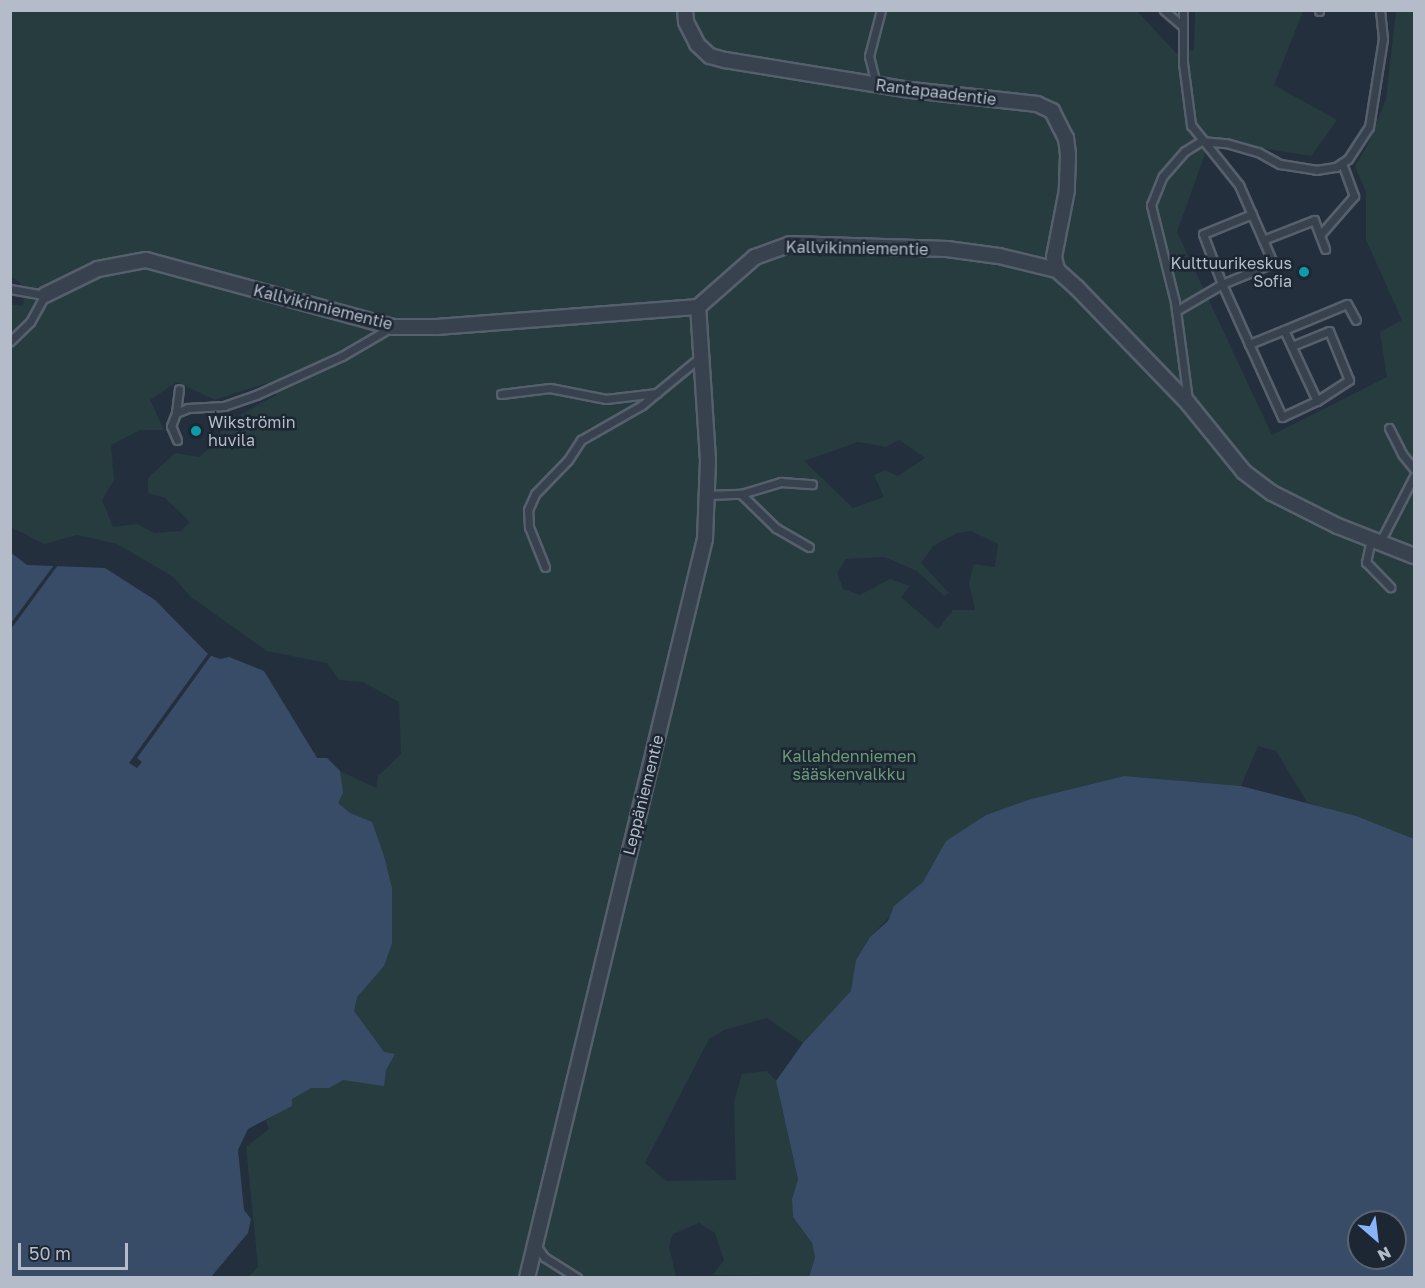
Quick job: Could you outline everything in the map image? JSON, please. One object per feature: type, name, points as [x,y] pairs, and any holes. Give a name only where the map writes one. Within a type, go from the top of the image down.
[{"type":"street","name":"Rantapaadentie","points":[[685,10],[686,22],[697,44],[710,56],[876,84],[1037,104],[1052,111],[1066,138],[1068,155],[1067,190],[1054,257],[1057,270]]},
{"type":"street","name":"Kallvikinniementie","points":[[45,295],[98,269],[146,260],[392,327],[437,327],[698,307],[755,257],[790,244],[947,249],[999,256],[1057,270],[1117,326],[1188,403],[1244,472],[1287,501],[1414,556]]},
{"type":"street","name":"Leppäniementie","points":[[527,1278],[705,539],[708,460],[698,359],[698,307]]},
{"type":"lane","points":[[876,84],[869,56],[881,10]]},
{"type":"lane","points":[[1164,10],[1181,25]]},
{"type":"lane","points":[[1176,311],[1222,284],[1273,263],[1239,185],[1201,141],[1191,125],[1181,25],[1183,10]]},
{"type":"lane","points":[[1188,403],[1176,311],[1151,205],[1163,176],[1185,151],[1201,141],[1226,143],[1258,152],[1280,164],[1316,170],[1342,163],[1369,127],[1383,39],[1380,10]]},
{"type":"lane","points":[[1320,235],[1354,196],[1342,163]]},
{"type":"lane","points":[[1252,214],[1203,234],[1222,284],[1282,417],[1338,391],[1349,380],[1329,331],[1292,346]]},
{"type":"lane","points":[[1263,240],[1314,220],[1325,249]]},
{"type":"lane","points":[[10,289],[45,295],[30,322],[10,341]]},
{"type":"lane","points":[[1249,344],[1347,303],[1356,320]]},
{"type":"lane","points":[[176,413],[188,408],[224,406],[256,395],[342,356],[392,327]]},
{"type":"lane","points":[[1284,330],[1317,400]]},
{"type":"lane","points":[[545,567],[529,527],[528,510],[535,494],[568,460],[581,440],[657,393],[698,359]]},
{"type":"lane","points":[[501,394],[550,388],[606,399],[657,393]]},
{"type":"lane","points":[[177,440],[171,426],[176,413],[179,389]]},
{"type":"lane","points":[[1389,428],[1407,462],[1414,469]]},
{"type":"lane","points":[[1390,587],[1366,562],[1414,476]]},
{"type":"lane","points":[[706,495],[741,494],[780,482],[812,484]]},
{"type":"lane","points":[[741,494],[776,528],[809,547]]},
{"type":"lane","points":[[535,1244],[550,1262],[577,1278]]},
{"type":"green space","name":"Kallahdenniemen sääskenvalkku","points":[[1136,10],[1176,53],[1194,50],[1195,11],[1303,11],[1274,85],[1337,120],[1311,156],[1210,140],[1177,232],[1272,435],[1387,377],[1380,332],[1402,320],[1366,240],[1366,192],[1355,166],[1367,146],[1386,99],[1396,11],[1414,11],[1414,839],[1307,802],[1276,751],[1258,746],[1241,786],[1124,776],[1031,799],[986,815],[959,833],[950,840],[927,878],[870,937],[856,960],[852,991],[803,1043],[767,1018],[724,1030],[709,1039],[645,1163],[666,1181],[736,1180],[734,1102],[742,1074],[767,1071],[776,1081],[798,1179],[792,1199],[793,1217],[812,1243],[815,1257],[809,1277],[713,1275],[724,1260],[715,1233],[699,1223],[673,1234],[669,1246],[676,1277],[248,1277],[258,1267],[246,1147],[269,1129],[266,1121],[282,1110],[281,770],[315,752],[317,758],[327,758],[340,771],[376,788],[378,776],[401,754],[399,702],[363,682],[339,680],[327,663],[267,651],[191,597],[172,576],[117,544],[77,535],[44,544],[11,527],[11,304],[23,306],[25,287],[11,276],[11,11]],"holes":[[[177,382],[215,400],[267,383],[276,395],[216,428],[221,439],[199,457],[175,453],[148,478],[148,493],[165,498],[190,522],[181,531],[154,533],[137,524],[113,527],[102,500],[114,480],[111,445],[140,430],[164,430],[150,400]],[[899,440],[925,458],[898,476],[885,470],[874,475],[884,497],[853,508],[804,461],[858,442],[886,447]],[[971,531],[998,544],[995,567],[974,564],[969,582],[975,610],[953,610],[938,629],[901,597],[910,586],[890,579],[860,595],[843,589],[837,573],[846,559],[885,557],[917,571],[944,596],[949,593],[921,563],[933,546],[957,533]]]},
{"type":"water","points":[[10,552],[27,565],[105,568],[155,600],[209,655],[220,659],[229,657],[264,671],[317,758],[327,758],[340,771],[343,793],[338,803],[350,813],[372,822],[384,856],[392,888],[392,943],[384,966],[357,997],[354,1011],[384,1052],[395,1054],[386,1070],[384,1086],[343,1080],[329,1088],[311,1088],[292,1099],[292,1106],[248,1129],[238,1150],[244,1210],[251,1219],[248,1233],[211,1277],[11,1277]]},
{"type":"water","points":[[1124,776],[1241,786],[1356,816],[1414,839],[1414,1277],[809,1277],[815,1257],[812,1243],[793,1217],[792,1199],[798,1179],[776,1081],[803,1043],[851,991],[856,960],[870,937],[888,921],[894,906],[923,882],[946,841],[986,815],[1031,799]]},
{"type":"pier","points":[[54,565],[58,565],[11,629],[11,623]]},
{"type":"pier","points":[[210,651],[213,653],[137,758],[142,762],[137,768],[129,763]]},
{"type":"place","name":"Kulttuurikeskus Sofia","points":[[1304,272]]},
{"type":"place","name":"Wikströmin huvila","points":[[196,431]]}]
